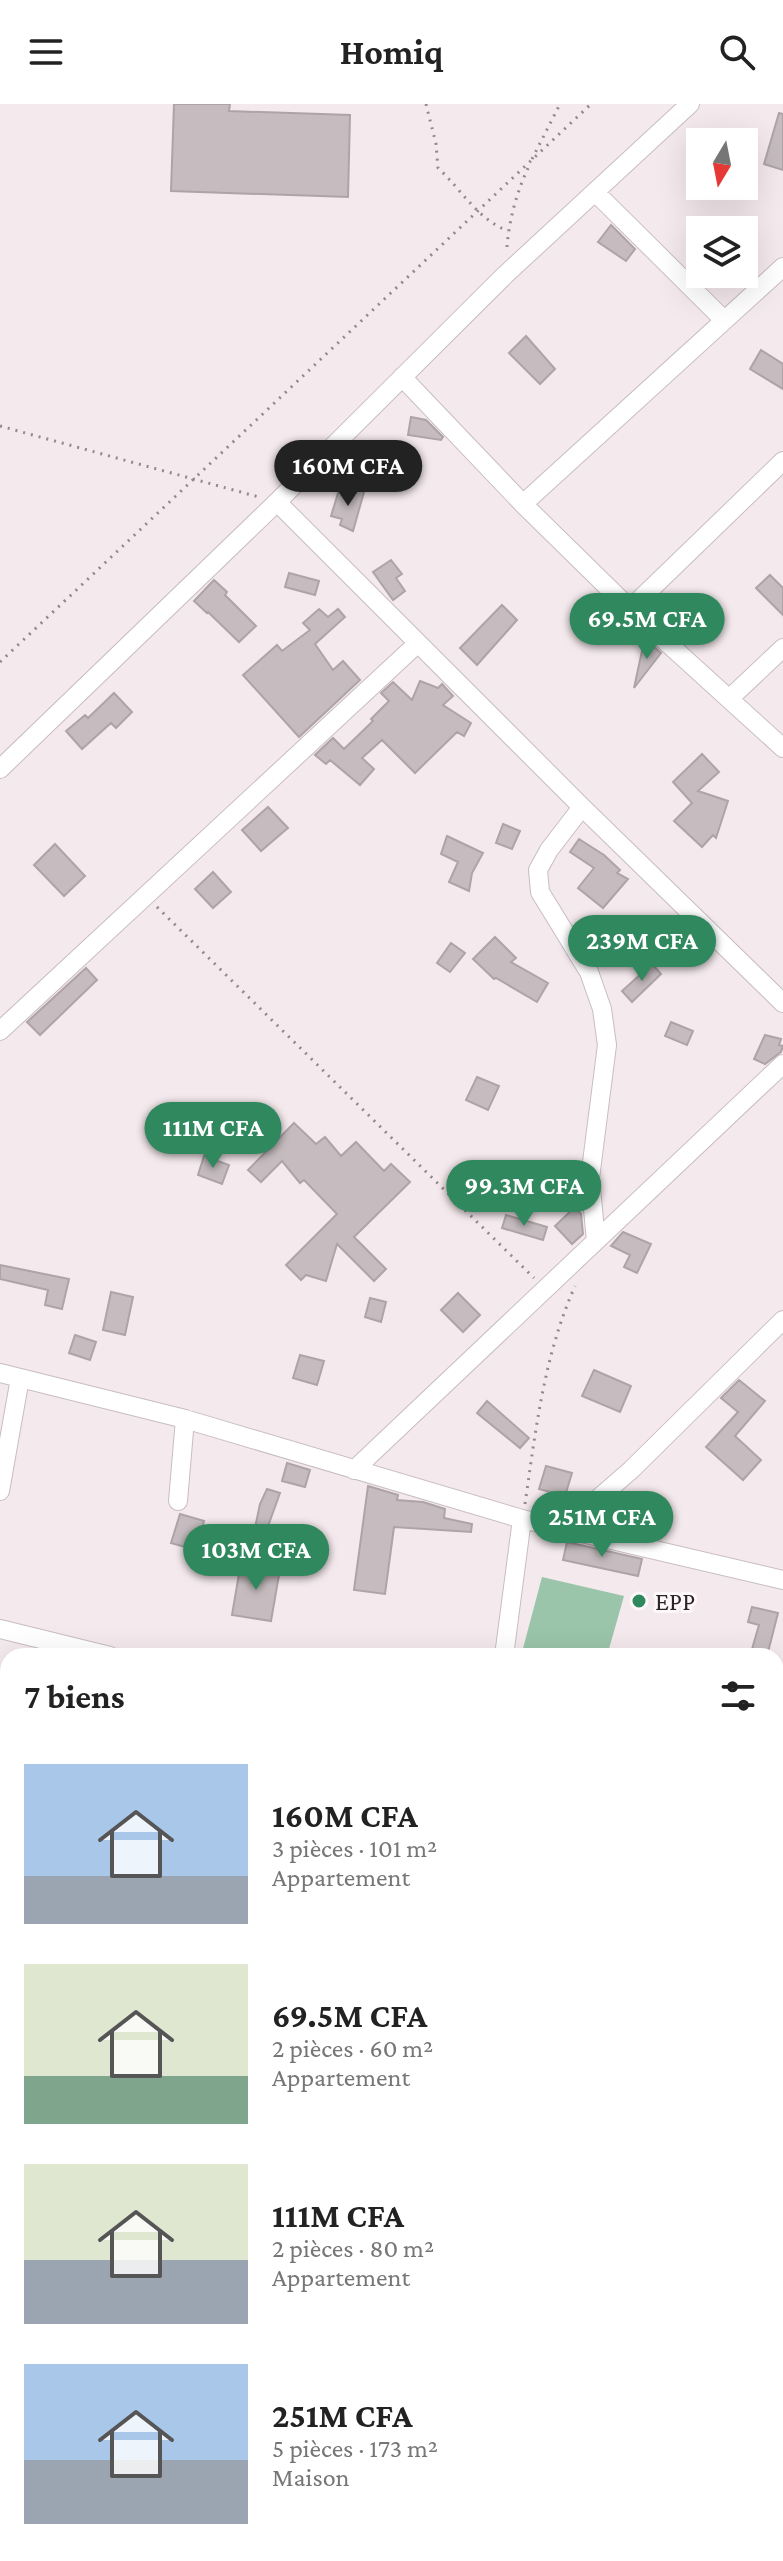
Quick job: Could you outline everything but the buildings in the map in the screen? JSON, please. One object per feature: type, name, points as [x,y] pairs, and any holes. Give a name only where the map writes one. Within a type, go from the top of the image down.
[{"type":"street","points":[[0,769],[277,502],[505,275],[690,104]]},
{"type":"street","points":[[596,193],[724,320]]},
{"type":"street","points":[[523,504],[783,267]]},
{"type":"street","points":[[402,377],[523,504],[630,609],[783,748]]},
{"type":"street","points":[[630,609],[783,461]]},
{"type":"street","points":[[277,502],[783,1003]]},
{"type":"street","points":[[0,1031],[418,643]]},
{"type":"street","points":[[730,698],[783,648]]},
{"type":"street","points":[[582,807],[549,850],[538,870],[540,892],[589,972],[602,1009],[607,1045],[590,1178],[596,1241]]},
{"type":"street","points":[[354,1470],[783,1064]]},
{"type":"street","points":[[563,1529],[631,1470],[783,1320]]},
{"type":"street","points":[[0,1373],[185,1419],[522,1519],[783,1580]]},
{"type":"street","points":[[0,1491],[20,1378]]},
{"type":"street","points":[[178,1501],[185,1419]]},
{"type":"street","points":[[505,1648],[522,1519]]},
{"type":"street","points":[[0,1629],[77,1648]]},
{"type":"path","points":[[426,104],[436,144],[438,168],[460,189],[472,208],[479,211],[491,225],[508,231]]},
{"type":"path","points":[[505,275],[508,231],[522,181],[560,104]]},
{"type":"path","points":[[0,662],[591,104]]},
{"type":"path","points":[[0,426],[277,502]]},
{"type":"path","points":[[146,896],[545,1289]]},
{"type":"path","points":[[522,1519],[544,1376],[560,1320],[578,1280]]},
{"type":"green space","points":[[542,1577],[624,1596],[609,1648],[523,1648]]},
{"type":"place","name":"EPP","points":[[639,1601]]}]
